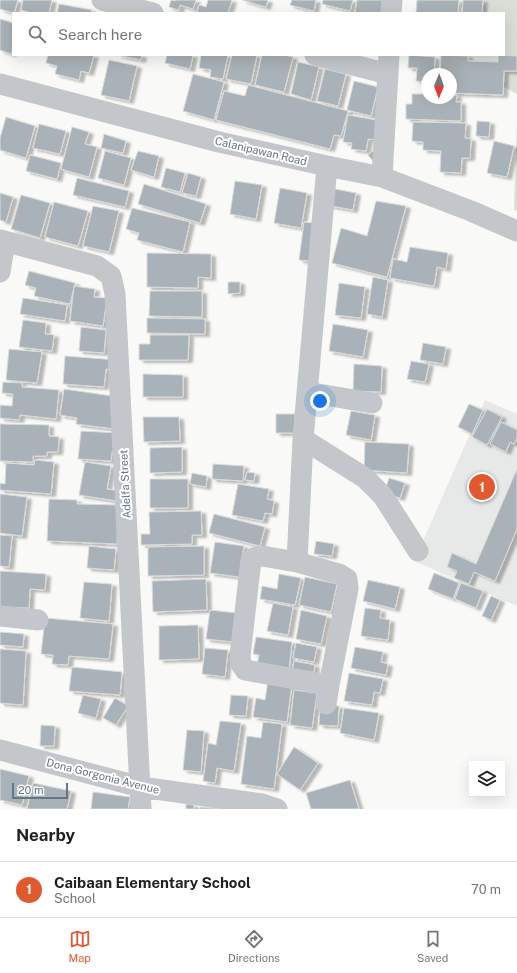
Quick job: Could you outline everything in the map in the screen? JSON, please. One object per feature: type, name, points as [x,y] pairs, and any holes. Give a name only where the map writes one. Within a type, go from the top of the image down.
[{"type":"street","points":[[102,0],[149,12]]},
{"type":"street","points":[[392,0],[392,12]]},
{"type":"street","points":[[323,56],[388,64],[382,177]]},
{"type":"street","name":"Calanipawan Road","points":[[0,84],[219,142],[382,177],[471,211],[517,231]]},
{"type":"street","points":[[296,562],[303,439],[328,166]]},
{"type":"street","points":[[0,272],[2,241]]},
{"type":"street","name":"Adelfa Street","points":[[2,241],[97,266],[111,276],[115,294],[142,809]]},
{"type":"street","points":[[307,392],[372,403]]},
{"type":"street","points":[[303,439],[364,478],[383,496],[418,551]]},
{"type":"street","points":[[262,556],[296,562],[339,574],[347,579],[348,589],[328,694],[245,670],[241,664],[240,656],[251,560],[262,556]]},
{"type":"street","points":[[0,616],[38,620]]},
{"type":"street","name":"Dona Gorgonia Avenue","points":[[0,750],[141,787],[262,804],[277,809]]},
{"type":"shaded area","points":[[474,0],[517,0],[517,94],[466,67],[468,56],[505,56],[505,12],[473,12]]},
{"type":"shaded area","points":[[517,121],[517,211],[514,210]]},
{"type":"shaded area","points":[[485,400],[517,414],[517,606],[414,561]]},
{"type":"building","points":[[0,0],[18,0],[14,12],[0,9]]},
{"type":"building","points":[[23,0],[52,0],[49,12],[28,12],[21,10]]},
{"type":"building","points":[[171,0],[196,0],[193,9],[180,5],[179,10],[169,7]]},
{"type":"building","points":[[208,0],[232,0],[228,12],[197,12],[199,5],[206,7]]},
{"type":"building","points":[[242,0],[268,0],[266,7]]},
{"type":"building","points":[[292,0],[316,0],[314,11],[290,5]]},
{"type":"building","points":[[323,0],[353,0],[350,11],[322,4]]},
{"type":"building","points":[[357,0],[387,0],[384,12],[355,12]]},
{"type":"building","points":[[417,0],[459,0],[458,12],[416,12]]},
{"type":"building","points":[[463,0],[483,0],[482,12],[462,12]]},
{"type":"building","points":[[59,4],[92,10],[91,12],[57,12]]},
{"type":"building","points":[[0,19],[12,23],[12,52],[11,54],[0,50]]},
{"type":"building","points":[[48,56],[94,56],[89,73],[81,71],[79,80],[55,74],[57,66],[46,63]]},
{"type":"building","points":[[122,56],[142,56],[141,60]]},
{"type":"building","points":[[167,56],[193,56],[190,69],[165,63]]},
{"type":"building","points":[[201,56],[228,56],[223,79],[210,77],[211,70],[199,68]]},
{"type":"building","points":[[232,56],[257,56],[251,84],[226,79]]},
{"type":"building","points":[[262,56],[293,57],[284,92],[255,85]]},
{"type":"building","points":[[409,56],[435,57],[434,68],[421,68],[421,81],[416,81],[417,68],[408,68]]},
{"type":"building","points":[[441,56],[468,56],[468,61],[498,62],[498,56],[517,56],[517,71],[504,71],[503,95],[457,93],[457,68],[440,68]]},
{"type":"building","points":[[109,60],[137,66],[129,101],[101,95]]},
{"type":"building","points":[[298,62],[319,67],[311,100],[291,94]]},
{"type":"building","points":[[325,69],[346,74],[338,106],[317,101]]},
{"type":"building","points":[[193,74],[224,82],[214,120],[183,111]]},
{"type":"building","points":[[354,81],[378,87],[371,116],[347,110]]},
{"type":"building","points":[[248,85],[348,111],[341,136],[334,135],[330,149],[216,120],[224,91],[245,96]]},
{"type":"building","points":[[412,94],[421,94],[421,104],[457,104],[457,102],[461,102],[461,121],[406,119],[406,104],[412,104]]},
{"type":"building","points":[[348,115],[382,121],[379,140],[368,139],[366,151],[351,149],[352,143],[343,142]]},
{"type":"building","points":[[6,117],[35,126],[26,158],[0,150],[0,138]]},
{"type":"building","points":[[477,121],[490,122],[489,137],[476,136]]},
{"type":"building","points":[[413,122],[466,123],[465,138],[471,139],[470,158],[462,158],[461,173],[440,172],[441,151],[423,150],[423,142],[412,141]]},
{"type":"building","points":[[39,124],[66,131],[60,154],[33,148]]},
{"type":"building","points":[[72,127],[89,132],[85,144],[97,147],[89,177],[61,169]]},
{"type":"building","points":[[104,134],[126,141],[123,153],[101,148]]},
{"type":"building","points":[[494,141],[514,146],[507,177],[487,173]]},
{"type":"building","points":[[375,149],[373,161],[368,155]]},
{"type":"building","points":[[105,151],[131,158],[124,185],[98,178]]},
{"type":"building","points":[[138,151],[159,156],[154,177],[131,170]]},
{"type":"building","points":[[30,155],[61,163],[57,179],[26,171]]},
{"type":"building","points":[[166,168],[185,173],[180,192],[161,187]]},
{"type":"building","points":[[188,173],[201,177],[196,196],[182,193]]},
{"type":"building","points":[[77,178],[129,191],[125,207],[73,195]]},
{"type":"building","points":[[235,181],[262,185],[256,219],[230,214]]},
{"type":"building","points":[[144,184],[206,204],[200,223],[138,204]]},
{"type":"building","points":[[280,188],[307,193],[301,228],[274,223]]},
{"type":"building","points":[[330,188],[356,193],[353,210],[326,205]]},
{"type":"building","points":[[0,193],[13,197],[6,222],[0,220]]},
{"type":"building","points":[[21,195],[50,203],[40,238],[11,229]]},
{"type":"building","points":[[376,201],[406,206],[387,277],[332,263],[341,228],[367,236]]},
{"type":"building","points":[[54,202],[88,211],[78,246],[45,237]]},
{"type":"building","points":[[93,206],[119,211],[109,252],[83,246]]},
{"type":"building","points":[[132,208],[190,222],[183,252],[137,240],[139,233],[126,229]]},
{"type":"building","points":[[304,222],[314,223],[309,261],[299,260]]},
{"type":"building","points":[[410,247],[448,253],[446,269],[437,267],[434,286],[390,278],[393,259],[407,262]]},
{"type":"building","points":[[147,253],[211,254],[211,278],[198,277],[198,288],[147,287]]},
{"type":"building","points":[[29,271],[75,283],[70,304],[34,296],[36,288],[25,285]]},
{"type":"building","points":[[373,277],[388,280],[382,317],[367,314]]},
{"type":"building","points":[[228,282],[240,282],[240,293],[228,294]]},
{"type":"building","points":[[339,283],[365,287],[361,318],[335,315]]},
{"type":"building","points":[[74,286],[95,289],[94,297],[107,298],[103,326],[70,321]]},
{"type":"building","points":[[150,291],[202,291],[202,317],[149,316]]},
{"type":"building","points":[[23,298],[67,305],[65,321],[20,314]]},
{"type":"building","points":[[147,318],[205,319],[205,334],[147,333]]},
{"type":"building","points":[[23,320],[46,323],[45,334],[54,335],[52,351],[19,347]]},
{"type":"building","points":[[333,324],[368,330],[363,357],[329,351]]},
{"type":"building","points":[[81,327],[106,330],[104,353],[79,351]]},
{"type":"building","points":[[150,335],[189,335],[188,360],[139,360],[139,344],[150,344]]},
{"type":"building","points":[[423,343],[446,347],[443,364],[420,360]]},
{"type":"building","points":[[9,349],[42,352],[37,383],[6,380]]},
{"type":"building","points":[[65,356],[117,360],[116,370],[106,369],[104,387],[63,384]]},
{"type":"building","points":[[411,361],[429,364],[425,382],[407,379]]},
{"type":"building","points":[[354,364],[382,366],[381,392],[353,391]]},
{"type":"building","points":[[143,374],[183,375],[183,397],[143,397]]},
{"type":"building","points":[[3,382],[22,383],[22,387],[59,390],[56,419],[20,415],[19,420],[0,418],[0,405],[12,406],[13,394],[2,393]]},
{"type":"building","points":[[64,389],[119,397],[114,429],[76,424],[77,418],[60,415]]},
{"type":"building","points":[[469,404],[483,410],[472,434],[458,427]]},
{"type":"building","points":[[487,409],[502,417],[487,445],[472,437]]},
{"type":"building","points":[[351,411],[375,415],[371,440],[346,435]]},
{"type":"building","points":[[276,414],[295,414],[294,433],[276,433]]},
{"type":"building","points":[[143,417],[179,417],[180,441],[144,442]]},
{"type":"building","points":[[501,422],[517,430],[517,438],[514,444],[510,442],[506,452],[490,444]]},
{"type":"building","points":[[0,424],[49,425],[49,436],[59,437],[58,452],[47,452],[47,456],[33,456],[33,462],[0,461]]},
{"type":"building","points":[[81,431],[120,433],[118,452],[112,452],[111,461],[78,459]]},
{"type":"building","points":[[365,442],[409,444],[407,473],[364,470]]},
{"type":"building","points":[[182,447],[182,472],[150,473],[150,448]]},
{"type":"building","points":[[35,460],[54,462],[51,494],[0,490],[0,483],[5,484],[6,463],[34,465]]},
{"type":"building","points":[[85,462],[111,466],[107,489],[119,491],[117,501],[79,495]]},
{"type":"building","points":[[213,464],[244,466],[243,481],[212,479]]},
{"type":"building","points":[[517,469],[517,529],[495,581],[474,572],[469,584],[454,578],[457,571],[447,567],[452,553],[476,564]]},
{"type":"building","points":[[247,472],[255,473],[254,481],[245,480]]},
{"type":"building","points":[[192,473],[207,476],[206,487],[190,484]]},
{"type":"building","points":[[389,478],[405,483],[400,498],[384,493]]},
{"type":"building","points":[[150,479],[188,479],[188,508],[150,508]]},
{"type":"building","points":[[238,484],[269,489],[267,499],[274,501],[272,514],[265,513],[263,521],[232,515]]},
{"type":"building","points":[[0,494],[27,497],[22,536],[0,533]]},
{"type":"building","points":[[49,499],[77,500],[77,504],[118,505],[117,544],[47,541]]},
{"type":"building","points":[[201,511],[202,535],[192,535],[192,544],[141,545],[141,534],[150,534],[149,512]]},
{"type":"building","points":[[214,514],[265,527],[260,546],[209,533]]},
{"type":"building","points":[[0,535],[12,536],[9,567],[0,566]]},
{"type":"building","points":[[316,541],[334,544],[332,556],[314,554]]},
{"type":"building","points":[[215,542],[244,546],[239,577],[210,573]]},
{"type":"building","points":[[89,546],[116,549],[114,570],[87,568]]},
{"type":"building","points":[[204,546],[204,575],[148,576],[148,547]]},
{"type":"building","points":[[0,571],[46,574],[45,590],[30,589],[29,608],[0,607]]},
{"type":"building","points":[[434,573],[459,583],[453,599],[428,589]]},
{"type":"building","points":[[279,574],[301,578],[295,605],[260,599],[262,586],[277,589]]},
{"type":"building","points":[[305,577],[337,584],[331,612],[299,605]]},
{"type":"building","points":[[206,579],[207,610],[153,612],[152,581]]},
{"type":"building","points":[[368,580],[400,587],[395,609],[363,601]]},
{"type":"building","points":[[84,582],[112,584],[109,621],[80,618]]},
{"type":"building","points":[[461,583],[483,591],[476,608],[455,599]]},
{"type":"building","points":[[491,596],[500,600],[491,620],[482,616]]},
{"type":"building","points":[[273,603],[293,607],[288,635],[267,631]]},
{"type":"building","points":[[365,608],[381,610],[380,618],[390,620],[388,640],[361,636]]},
{"type":"building","points":[[210,610],[236,613],[233,642],[206,639]]},
{"type":"building","points":[[301,610],[327,616],[321,644],[296,639]]},
{"type":"building","points":[[45,618],[113,624],[109,659],[69,656],[68,665],[52,664],[53,655],[41,654]]},
{"type":"building","points":[[198,625],[199,659],[159,660],[159,626]]},
{"type":"building","points":[[0,632],[24,634],[23,647],[0,645]]},
{"type":"building","points":[[256,637],[292,642],[289,670],[257,665],[259,655],[253,654]]},
{"type":"building","points":[[296,643],[317,647],[314,662],[293,658]]},
{"type":"building","points":[[355,647],[383,652],[381,662],[388,664],[386,675],[351,668]]},
{"type":"building","points":[[205,648],[228,650],[225,677],[202,674]]},
{"type":"building","points":[[0,649],[26,651],[23,705],[0,703]]},
{"type":"building","points":[[294,661],[315,665],[313,676],[292,672]]},
{"type":"building","points":[[72,667],[122,672],[120,695],[69,691]]},
{"type":"building","points":[[349,673],[383,679],[380,693],[374,692],[372,705],[344,701]]},
{"type":"building","points":[[268,680],[292,683],[287,722],[253,717],[256,698],[265,700]]},
{"type":"building","points":[[294,690],[317,693],[312,728],[290,725]]},
{"type":"building","points":[[83,695],[101,699],[96,718],[78,713]]},
{"type":"building","points":[[231,695],[248,696],[246,716],[229,715]]},
{"type":"building","points":[[115,698],[128,706],[116,725],[103,718]]},
{"type":"building","points":[[320,706],[339,706],[338,726],[319,725]]},
{"type":"building","points":[[344,708],[379,713],[374,740],[340,733]]},
{"type":"building","points":[[220,721],[241,723],[234,771],[217,768],[215,783],[203,781],[208,743],[216,745]]},
{"type":"building","points":[[263,722],[282,724],[274,789],[241,784],[247,736],[261,738]]},
{"type":"building","points":[[41,725],[55,726],[54,746],[40,746]]},
{"type":"building","points":[[187,730],[204,731],[201,772],[183,770]]},
{"type":"building","points":[[294,747],[318,763],[300,790],[277,774]]},
{"type":"building","points":[[0,769],[29,776],[22,805],[0,800]]},
{"type":"building","points":[[350,780],[359,809],[311,809],[306,793]]},
{"type":"building","points":[[33,783],[71,791],[67,809],[27,809]]},
{"type":"building","points":[[93,792],[130,797],[128,809],[91,809]]},
{"type":"building","points":[[186,804],[194,805],[194,809],[186,809]]},
{"type":"building","points":[[200,807],[226,809],[200,809]]},
{"type":"place","name":"Caibaan Elementary School","points":[[482,487]]}]
